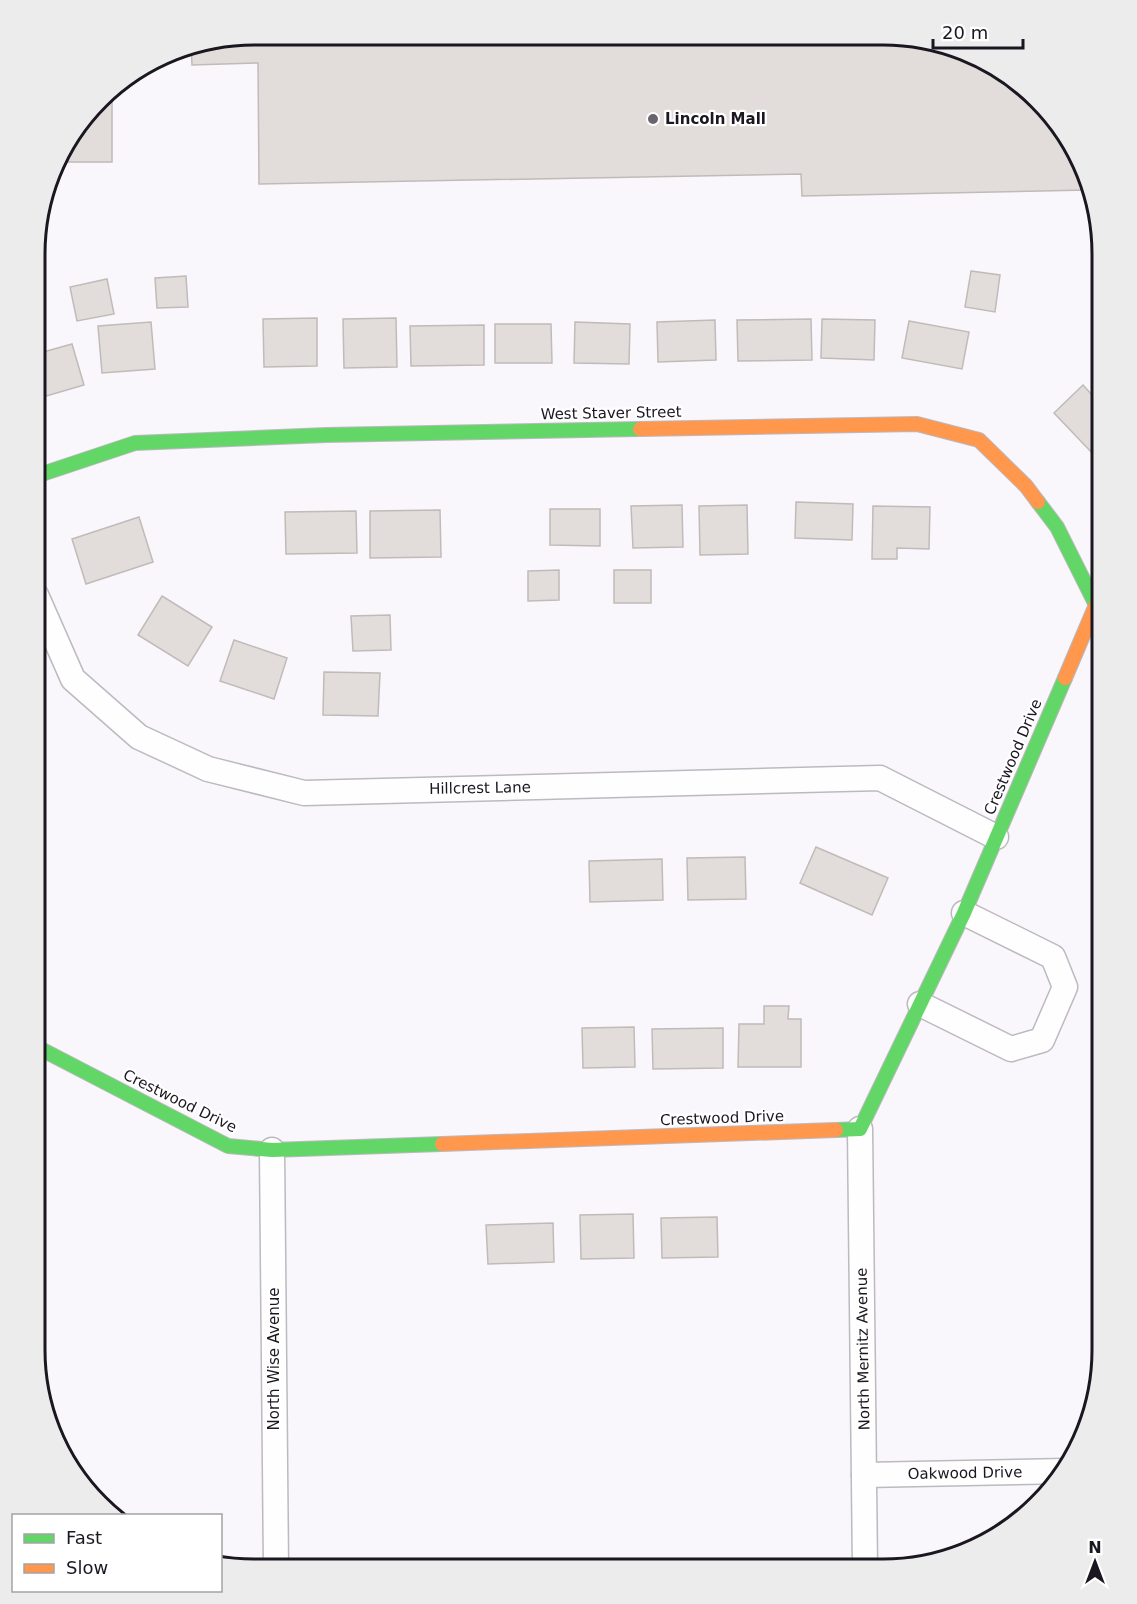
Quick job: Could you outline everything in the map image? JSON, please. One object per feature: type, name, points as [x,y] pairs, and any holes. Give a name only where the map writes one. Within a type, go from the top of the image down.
[{"type":"street","name":"West Staver Street","points":[[45,474],[135,443],[326,435],[917,424],[980,440],[1026,486],[1057,527],[1092,592]]},
{"type":"street","name":"Hillcrest Lane","points":[[45,615],[73,679],[139,737],[208,769],[304,793],[880,778],[996,837]]},
{"type":"street","name":"Crestwood Drive","points":[[45,1051],[228,1146],[272,1150],[860,1129],[964,913],[1092,621]]},
{"type":"street","points":[[920,1004],[1011,1049],[1042,1040],[1065,987],[1053,957],[964,913]]},
{"type":"street","name":"North Mernitz Avenue","points":[[860,1129],[865,1559]]},
{"type":"street","name":"North Wise Avenue","points":[[272,1150],[276,1559]]},
{"type":"street","name":"Oakwood Drive","points":[[864,1475],[1053,1471]]},
{"type":"building","name":"Lincoln Mall","points":[[241,45],[883,45],[910,47],[937,52],[963,61],[1010,88],[1031,106],[1049,127],[1064,150],[1082,190],[802,196],[801,174],[259,184],[258,63],[192,65],[191,55]]},
{"type":"building","points":[[112,101],[112,162],[67,162],[88,127]]},
{"type":"building","points":[[971,271],[1000,275],[995,312],[965,307]]},
{"type":"building","points":[[186,276],[188,307],[157,308],[155,278]]},
{"type":"building","points":[[107,279],[114,314],[77,321],[70,287]]},
{"type":"building","points":[[317,318],[317,366],[264,367],[263,319]]},
{"type":"building","points":[[396,318],[397,367],[344,368],[343,319]]},
{"type":"building","points":[[811,319],[812,360],[738,361],[737,320]]},
{"type":"building","points":[[822,319],[875,320],[874,360],[821,358]]},
{"type":"building","points":[[715,320],[716,360],[658,362],[657,322]]},
{"type":"building","points":[[909,321],[969,332],[962,369],[902,358]]},
{"type":"building","points":[[151,322],[155,369],[102,373],[98,326]]},
{"type":"building","points":[[575,322],[630,324],[629,364],[574,363]]},
{"type":"building","points":[[495,324],[551,324],[552,363],[495,363]]},
{"type":"building","points":[[484,325],[484,365],[411,366],[410,326]]},
{"type":"building","points":[[72,344],[84,385],[45,396],[45,352]]},
{"type":"building","points":[[1083,385],[1092,395],[1092,453],[1054,413]]},
{"type":"building","points":[[796,502],[853,504],[852,540],[795,538]]},
{"type":"building","points":[[682,505],[683,547],[633,548],[631,506]]},
{"type":"building","points":[[747,505],[748,554],[700,555],[699,506]]},
{"type":"building","points":[[873,506],[930,507],[929,549],[897,548],[897,559],[872,559]]},
{"type":"building","points":[[550,509],[600,509],[600,546],[550,545]]},
{"type":"building","points":[[440,510],[441,557],[370,558],[370,511]]},
{"type":"building","points":[[356,511],[357,553],[286,554],[285,512]]},
{"type":"building","points":[[139,517],[153,562],[86,584],[72,539]]},
{"type":"building","points":[[559,570],[559,600],[528,601],[528,571]]},
{"type":"building","points":[[614,570],[651,570],[651,603],[614,603]]},
{"type":"building","points":[[162,596],[212,627],[188,666],[138,635]]},
{"type":"building","points":[[390,615],[391,650],[353,651],[351,616]]},
{"type":"building","points":[[234,640],[287,658],[274,699],[220,681]]},
{"type":"building","points":[[324,672],[380,673],[378,716],[323,715]]},
{"type":"building","points":[[816,847],[888,878],[872,915],[800,883]]},
{"type":"building","points":[[745,857],[746,899],[688,900],[687,858]]},
{"type":"building","points":[[662,859],[663,900],[590,902],[589,861]]},
{"type":"building","points":[[764,1006],[789,1006],[788,1019],[801,1019],[801,1067],[738,1067],[739,1024],[764,1024]]},
{"type":"building","points":[[634,1027],[635,1067],[583,1068],[582,1028]]},
{"type":"building","points":[[723,1028],[723,1068],[653,1069],[652,1029]]},
{"type":"building","points":[[633,1214],[634,1258],[581,1259],[580,1215]]},
{"type":"building","points":[[717,1217],[718,1257],[662,1258],[661,1218]]},
{"type":"building","points":[[553,1223],[554,1262],[488,1264],[486,1225]]},
{"type":"traffic: fast","points":[[45,473],[135,443],[326,435],[640,429]]},
{"type":"traffic: fast","points":[[1038,502],[1057,527],[1092,597]]},
{"type":"traffic: fast","points":[[836,1130],[860,1129],[964,913],[1065,678]]},
{"type":"traffic: fast","points":[[45,1051],[228,1146],[272,1150],[442,1144]]},
{"type":"traffic: slow","points":[[640,429],[917,424],[979,440],[1026,486],[1038,502]]},
{"type":"traffic: slow","points":[[1065,678],[1092,614]]},
{"type":"traffic: slow","points":[[442,1144],[836,1130]]},
{"type":"place","name":"Lincoln Mall","points":[[653,119]]}]
